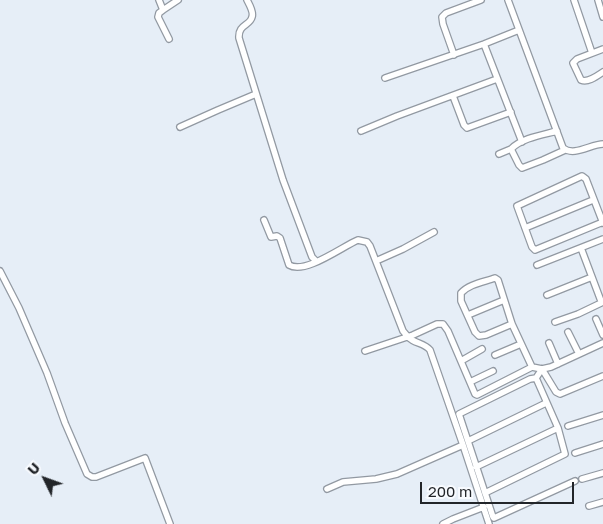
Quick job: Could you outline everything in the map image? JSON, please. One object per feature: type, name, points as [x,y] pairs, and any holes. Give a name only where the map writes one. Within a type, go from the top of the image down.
[{"type":"street","points":[[158,0],[163,10]]},
{"type":"street","points":[[169,39],[158,17],[159,13],[178,0]]},
{"type":"street","points":[[247,0],[252,17],[239,31],[239,38],[283,180],[312,257],[316,261]]},
{"type":"street","points":[[454,55],[442,17],[446,13],[481,0]]},
{"type":"street","points":[[508,0],[565,150]]},
{"type":"street","points":[[574,0],[592,53]]},
{"type":"street","points":[[598,0],[603,17]]},
{"type":"street","points":[[385,78],[454,55],[519,30]]},
{"type":"street","points":[[484,44],[522,142]]},
{"type":"street","points":[[603,49],[573,63],[581,80],[587,81],[603,72]]},
{"type":"street","points":[[361,131],[498,79]]},
{"type":"street","points":[[180,127],[256,94]]},
{"type":"street","points":[[453,96],[464,125],[467,128],[510,112]]},
{"type":"street","points":[[499,154],[522,142],[557,130]]},
{"type":"street","points":[[511,149],[522,168],[565,150],[572,152],[603,144]]},
{"type":"street","points":[[582,176],[585,178],[603,223],[535,250],[532,248],[517,207],[518,204],[582,176]]},
{"type":"street","points":[[525,228],[593,200]]},
{"type":"street","points":[[264,220],[271,237],[277,236],[280,238],[291,266],[305,266],[358,240],[367,242],[403,331],[413,341],[424,344],[430,350],[476,467],[477,478],[485,493],[493,517],[496,518],[575,481]]},
{"type":"street","points":[[376,261],[434,232]]},
{"type":"street","points":[[537,265],[603,239]]},
{"type":"street","points":[[555,322],[578,314],[602,301],[581,248]]},
{"type":"street","points":[[0,273],[19,308],[48,374],[65,424],[87,474],[96,477],[145,458],[170,524]]},
{"type":"street","points":[[546,295],[592,277]]},
{"type":"street","points":[[512,324],[486,335],[478,336],[461,301],[461,293],[467,288],[482,282],[496,278],[498,280],[512,324],[532,367]]},
{"type":"street","points":[[468,315],[504,300]]},
{"type":"street","points":[[596,319],[603,335]]},
{"type":"street","points":[[365,351],[419,333],[437,324],[443,324],[477,395],[532,367],[542,369],[551,367],[603,343]]},
{"type":"street","points":[[568,332],[579,354]]},
{"type":"street","points":[[419,333],[424,344]]},
{"type":"street","points":[[549,343],[558,364]]},
{"type":"street","points":[[495,355],[521,344]]},
{"type":"street","points":[[461,361],[482,350]]},
{"type":"street","points":[[542,369],[556,392],[560,394],[603,376]]},
{"type":"street","points":[[489,524],[466,443],[459,416],[460,413],[530,379],[536,378],[542,369]]},
{"type":"street","points":[[470,382],[493,371]]},
{"type":"street","points":[[485,493],[565,454],[558,428],[536,378]]},
{"type":"street","points":[[327,489],[343,482],[376,479],[397,474],[466,443],[546,403]]},
{"type":"street","points":[[568,426],[603,415]]},
{"type":"street","points":[[476,467],[558,428]]},
{"type":"street","points":[[575,453],[603,444]]},
{"type":"street","points":[[582,479],[603,473]]},
{"type":"street","points":[[589,506],[603,502]]},
{"type":"street","points":[[443,524],[484,507]]}]
